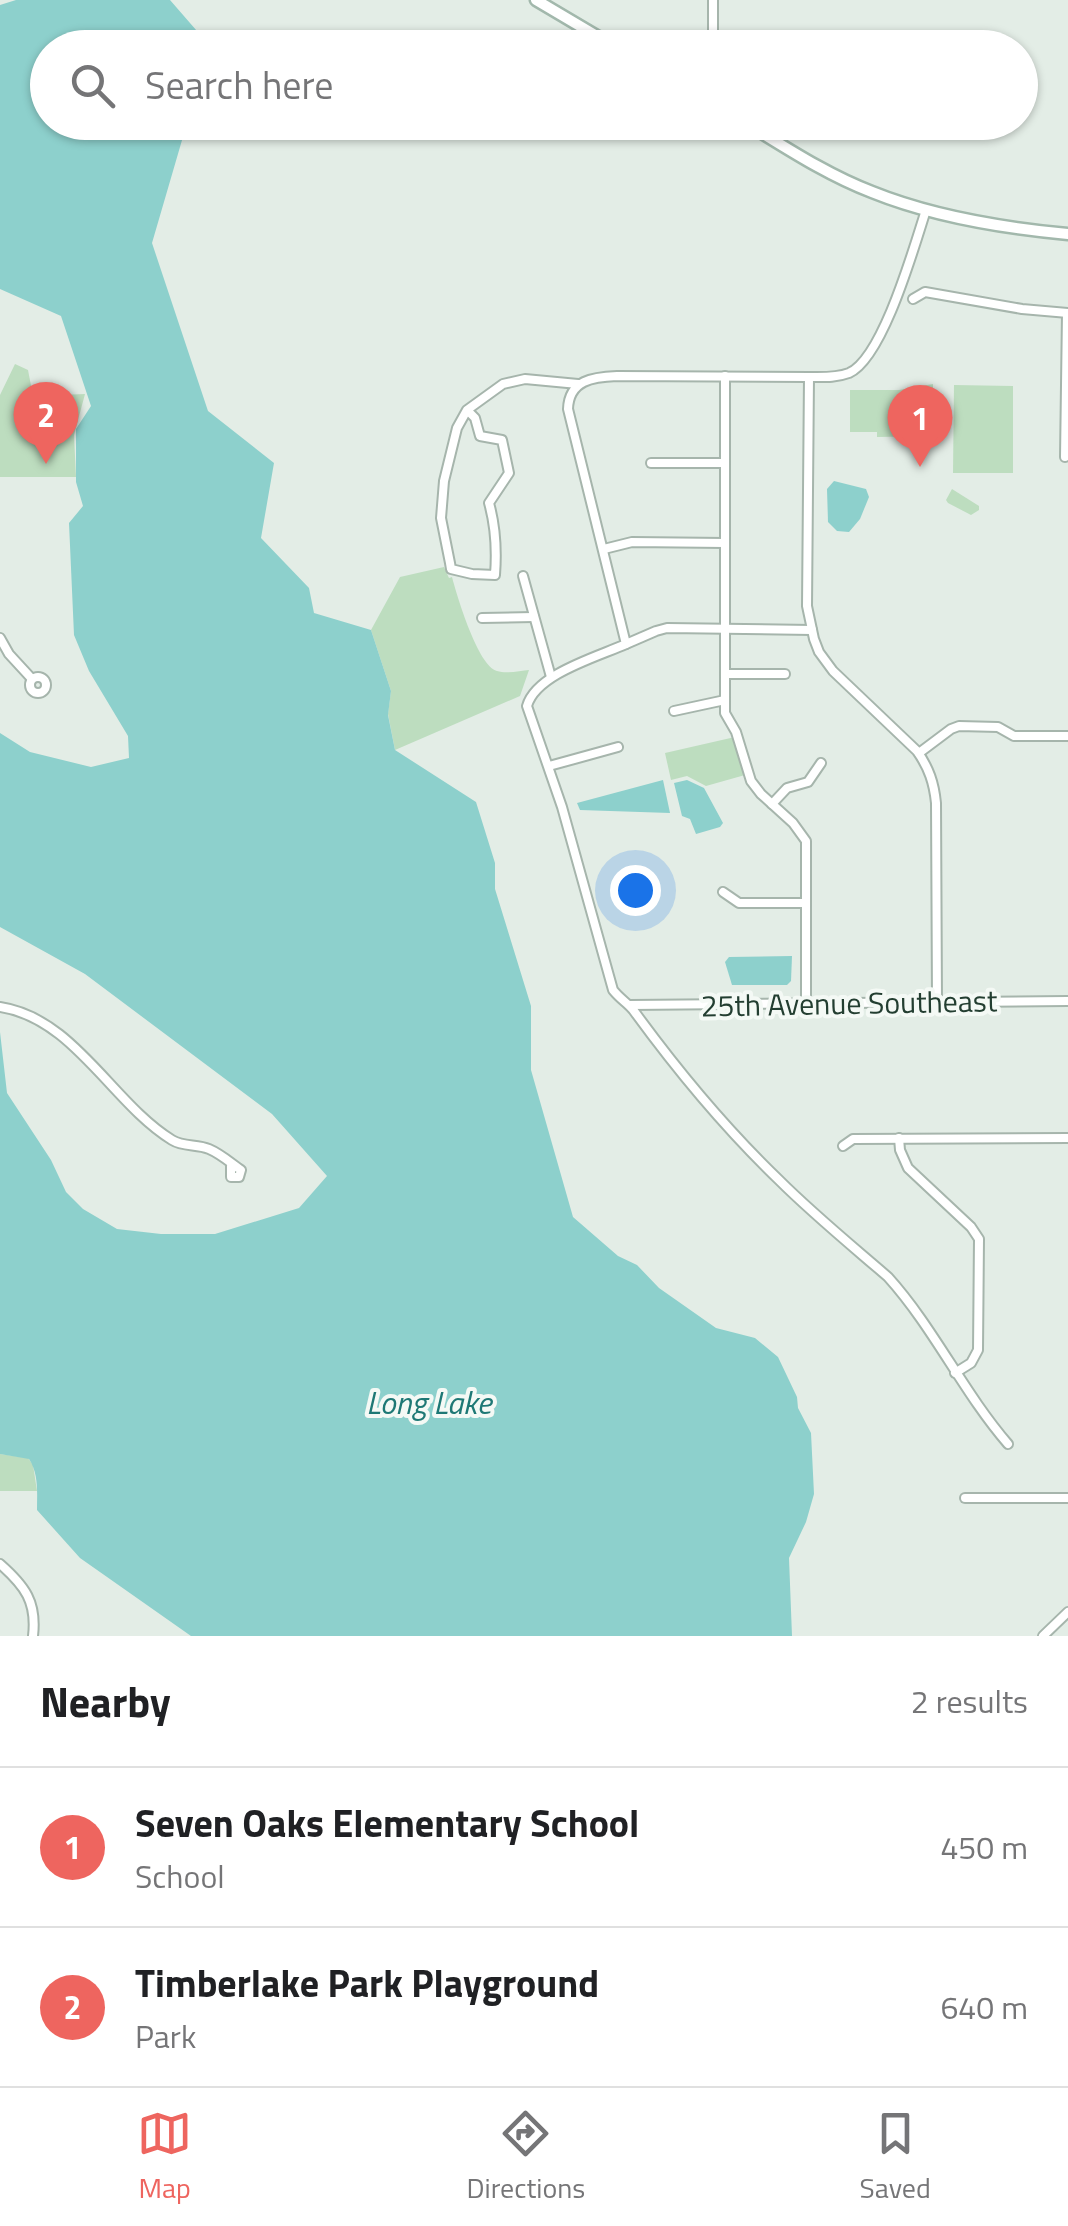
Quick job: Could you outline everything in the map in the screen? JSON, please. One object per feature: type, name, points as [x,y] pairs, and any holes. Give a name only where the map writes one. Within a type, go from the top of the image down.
[{"type":"street","points":[[536,0],[587,30]]},
{"type":"street","points":[[713,0],[713,30]]},
{"type":"street","points":[[773,140],[872,192],[926,210],[1068,234]]},
{"type":"street","points":[[626,644],[568,409],[578,384],[602,376],[833,377],[848,373],[869,356],[898,291],[926,210]]},
{"type":"street","points":[[913,299],[925,292],[1068,313],[1065,457]]},
{"type":"street","points":[[725,376],[725,713],[736,732],[751,781],[794,823],[806,842],[806,1004]]},
{"type":"street","points":[[809,377],[808,606],[812,630],[819,652],[833,671],[928,765],[936,803],[937,1002]]},
{"type":"street","points":[[467,410],[475,418],[480,436],[502,440],[508,472],[489,503],[496,539],[495,575],[452,569],[442,518],[444,481],[457,428],[467,410],[504,384],[525,379],[578,384]]},
{"type":"street","points":[[651,463],[725,463]]},
{"type":"street","points":[[604,549],[632,542],[725,543]]},
{"type":"street","points":[[523,576],[552,678]]},
{"type":"street","points":[[482,618],[534,617]]},
{"type":"street","points":[[812,630],[656,631],[552,678],[537,687],[527,706],[549,766],[613,990],[622,1002],[630,1005],[751,1152],[899,1289],[1008,1444]]},
{"type":"street","points":[[0,638],[32,680]]},
{"type":"street","points":[[725,674],[784,674]]},
{"type":"street","points":[[674,711],[725,700]]},
{"type":"street","points":[[918,754],[960,726],[998,727],[1014,736],[1068,736]]},
{"type":"street","points":[[549,766],[618,748]]},
{"type":"street","points":[[772,804],[786,788],[808,782],[820,762]]},
{"type":"street","points":[[724,892],[739,904],[806,903]]},
{"type":"street","name":"25th Avenue Southeast","points":[[630,1005],[1068,1001]]},
{"type":"street","points":[[0,1007],[22,1011],[48,1025],[174,1142],[207,1148],[231,1166]]},
{"type":"street","points":[[899,1138],[908,1168],[979,1239],[978,1350],[971,1363],[955,1373]]},
{"type":"street","points":[[843,1146],[854,1139],[1068,1138]]},
{"type":"street","points":[[964,1498],[1068,1498]]},
{"type":"street","points":[[0,1564],[32,1603],[33,1636]]},
{"type":"street","points":[[1043,1636],[1068,1612]]},
{"type":"green space","points":[[15,364],[28,370],[33,396],[85,394],[74,435],[76,477],[0,477],[0,395]]},
{"type":"green space","points":[[933,384],[931,436],[877,437],[877,432],[850,432],[850,390],[899,390]]},
{"type":"green space","points":[[954,385],[1013,386],[1013,473],[953,473]]},
{"type":"green space","points":[[952,489],[979,506],[979,510],[971,515],[948,503]]},
{"type":"green space","points":[[444,567],[452,577],[476,644],[490,666],[505,672],[529,670],[520,696],[395,750],[388,714],[391,691],[371,630],[400,577]]},
{"type":"green space","points":[[735,737],[745,775],[706,786],[687,776],[671,780],[665,753]]},
{"type":"green space","points":[[0,1454],[28,1458],[37,1491],[0,1491]]},
{"type":"water","name":"Long Lake","points":[[16,0],[170,0],[196,30],[30,30],[30,140],[182,140],[152,243],[208,411],[274,463],[261,538],[309,588],[314,613],[371,630],[391,691],[388,715],[395,750],[476,802],[495,863],[495,889],[531,1006],[531,1070],[573,1217],[618,1256],[637,1265],[659,1288],[716,1328],[755,1338],[778,1357],[797,1397],[798,1408],[811,1433],[814,1494],[789,1558],[792,1636],[191,1636],[80,1558],[37,1510],[36,1477],[29,1459],[0,1454],[0,1032],[7,1093],[51,1160],[66,1192],[83,1209],[117,1229],[215,1234],[299,1208],[327,1176],[272,1114],[85,974],[0,927],[0,733],[30,752],[91,767],[129,758],[128,736],[89,671],[74,635],[69,523],[83,506],[76,482],[76,429],[91,406],[61,316],[0,289],[0,5]]},
{"type":"water","points":[[834,481],[866,489],[869,497],[860,519],[849,532],[837,531],[828,522],[827,489]]},
{"type":"water","points":[[663,780],[670,813],[580,810],[577,803]]},
{"type":"water","points":[[687,780],[704,788],[723,823],[720,827],[696,834],[690,819],[682,816],[674,783]]},
{"type":"water","points":[[792,956],[791,981],[787,985],[732,985],[725,962],[729,957]]},
{"type":"place","name":"Timberlake Park Playground","points":[[46,464]]},
{"type":"place","name":"Seven Oaks Elementary School","points":[[920,467]]}]
